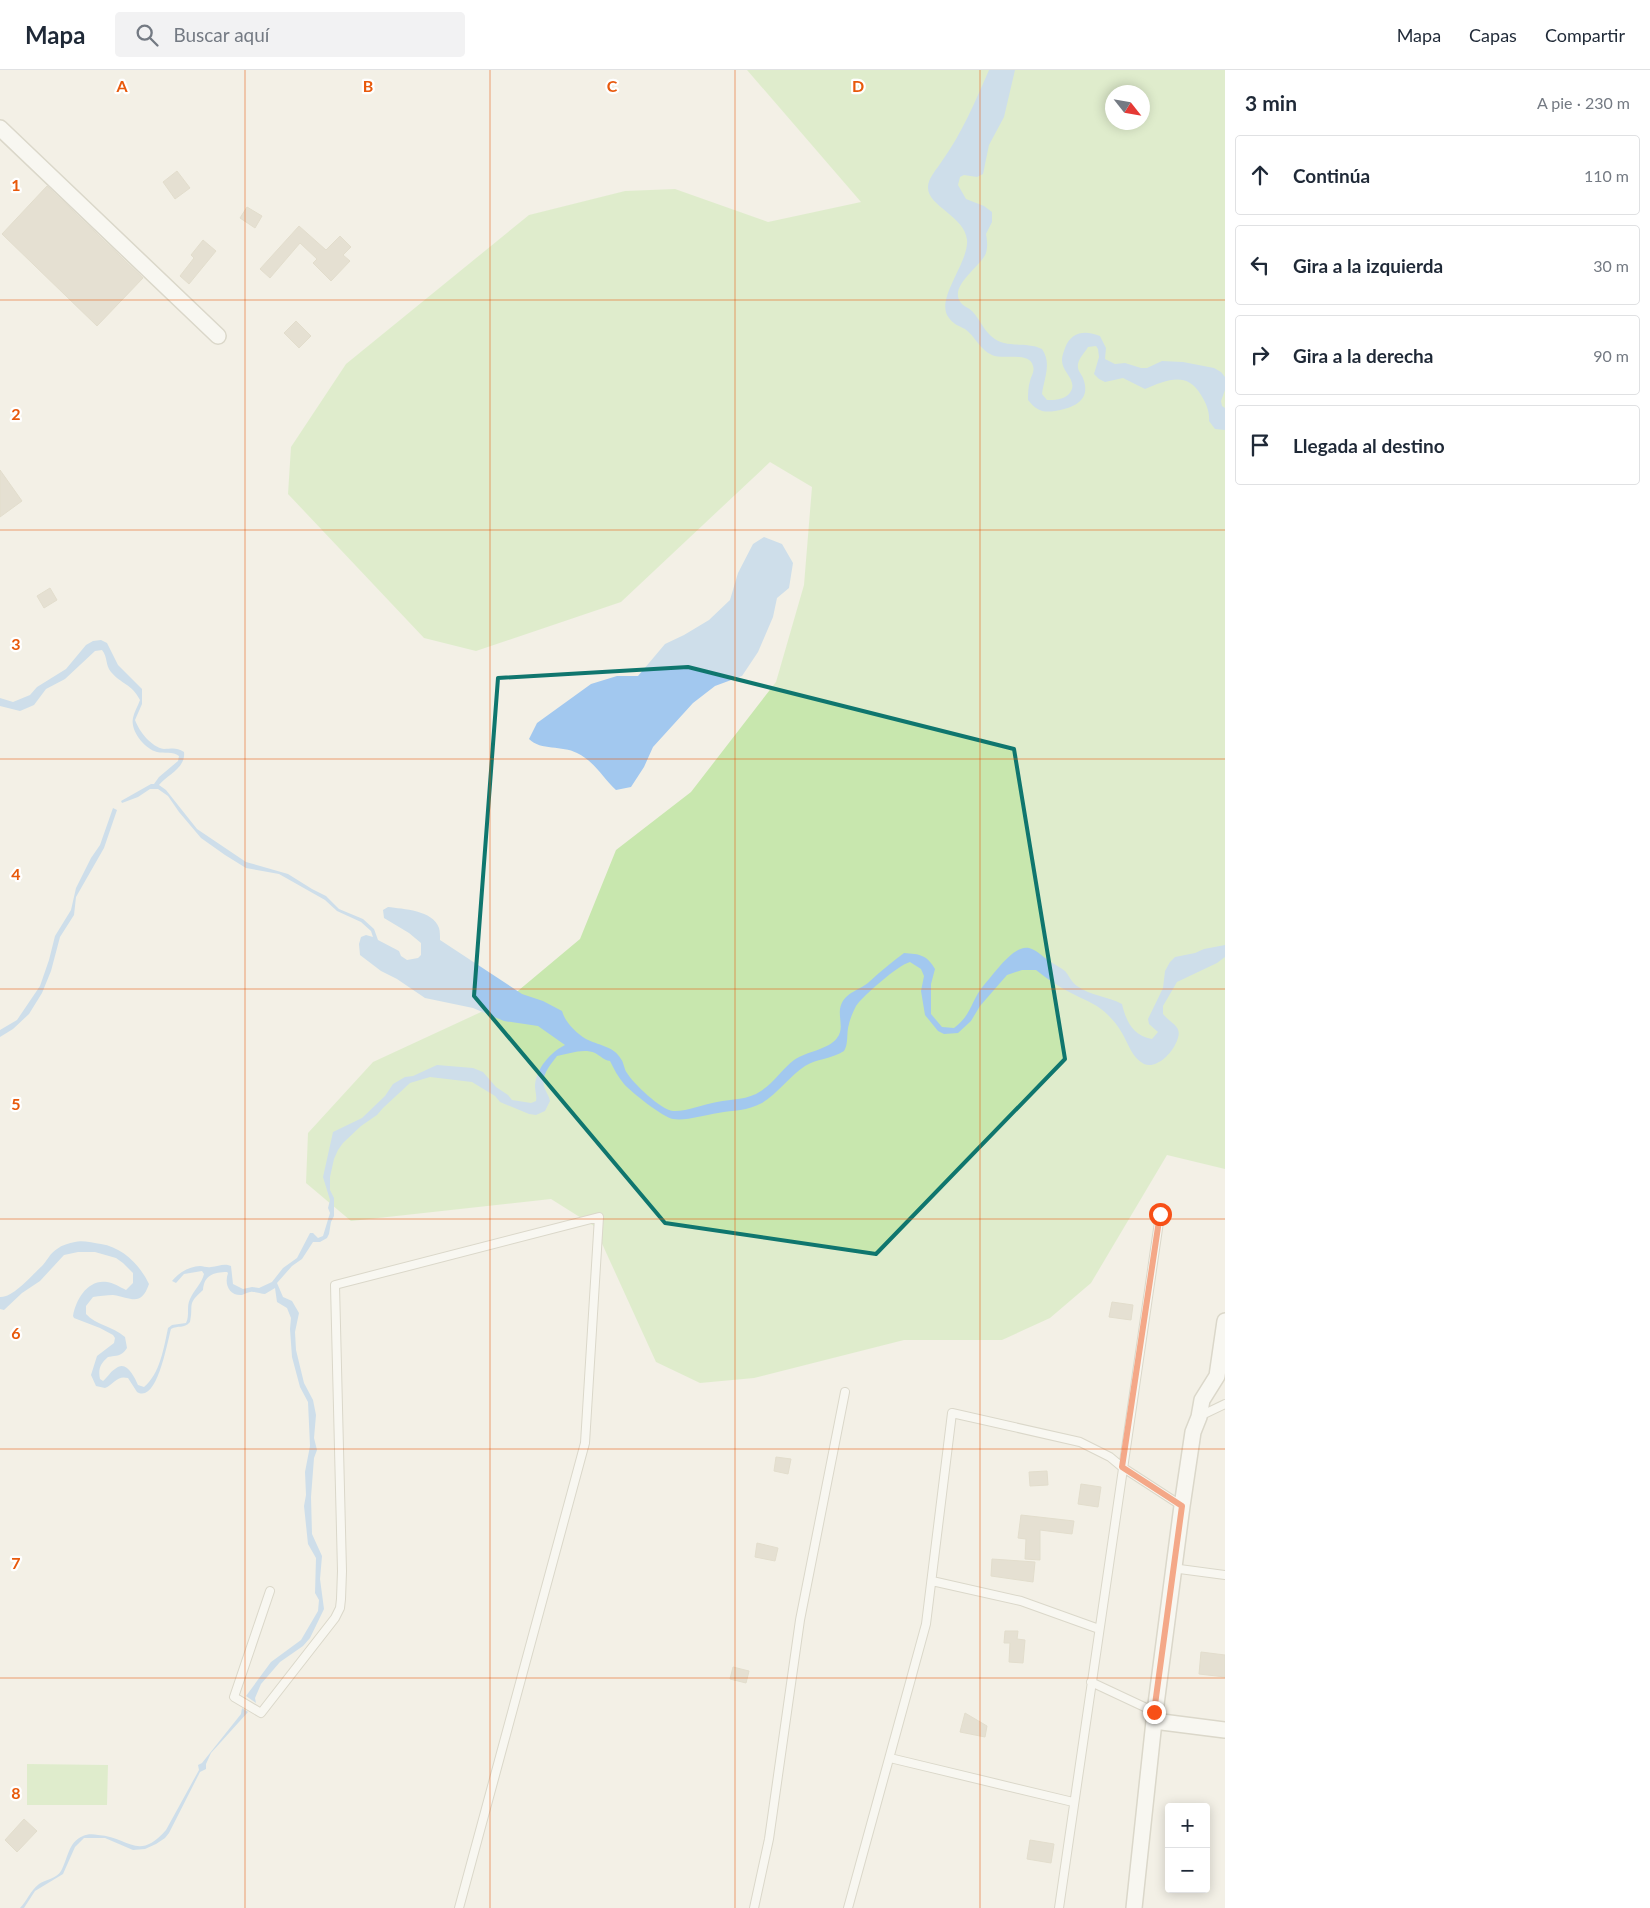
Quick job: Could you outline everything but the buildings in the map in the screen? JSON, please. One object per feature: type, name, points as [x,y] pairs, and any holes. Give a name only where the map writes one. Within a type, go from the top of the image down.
[{"type":"street","points":[[0,128],[218,336]]},
{"type":"street","points":[[1134,1908],[1172,1568],[1193,1432],[1199,1417],[1202,1400],[1217,1376],[1225,1322]]},
{"type":"street","points":[[1154,1716],[1225,1730]]},
{"type":"lane","points":[[1059,1908],[1160,1214]]},
{"type":"lane","points":[[270,1591],[234,1697],[261,1713],[335,1618],[340,1608],[342,1571],[335,1285],[600,1217],[585,1443],[459,1908]]},
{"type":"lane","points":[[754,1908],[769,1840],[800,1620],[846,1392]]},
{"type":"lane","points":[[1199,1417],[1225,1404]]},
{"type":"lane","points":[[848,1908],[926,1624],[952,1414],[1080,1442],[1110,1457],[1122,1467],[1182,1506]]},
{"type":"lane","points":[[1172,1568],[1225,1575]]},
{"type":"lane","points":[[932,1581],[1020,1601],[1099,1629]]},
{"type":"lane","points":[[1091,1682],[1154,1716]]},
{"type":"lane","points":[[890,1758],[1073,1802]]},
{"type":"highlighted area","points":[[688,667],[1014,749],[1065,1059],[876,1254],[665,1223],[474,996],[498,678]]},
{"type":"green space","points":[[747,70],[1225,70],[1225,1169],[1167,1155],[1091,1283],[1050,1318],[1002,1340],[904,1340],[754,1378],[700,1383],[656,1362],[594,1226],[551,1199],[351,1221],[306,1183],[308,1133],[373,1062],[507,1000],[580,939],[616,850],[691,792],[776,682],[804,585],[812,487],[770,462],[621,602],[476,651],[424,638],[288,494],[291,447],[346,364],[529,215],[625,191],[675,189],[768,222],[861,202]]},
{"type":"green space","points":[[27,1764],[108,1765],[107,1805],[27,1805]]},
{"type":"water","points":[[989,70],[1015,70],[1004,117],[989,145],[983,174],[977,177],[964,175],[960,177],[958,185],[966,199],[984,206],[992,212],[992,222],[986,234],[986,253],[961,284],[958,298],[962,304],[972,311],[993,338],[1004,343],[1033,346],[1042,349],[1047,365],[1042,394],[1047,400],[1058,399],[1069,394],[1072,385],[1062,364],[1065,348],[1075,335],[1089,333],[1100,336],[1106,348],[1105,359],[1115,364],[1125,363],[1147,368],[1162,361],[1183,362],[1214,368],[1221,372],[1225,377],[1225,390],[1221,401],[1222,406],[1225,408],[1225,430],[1215,429],[1209,421],[1208,411],[1203,398],[1195,387],[1183,380],[1169,381],[1145,389],[1123,378],[1105,382],[1099,379],[1094,374],[1099,357],[1096,346],[1088,347],[1078,364],[1085,386],[1083,398],[1074,405],[1062,410],[1050,412],[1040,410],[1028,400],[1029,386],[1034,370],[1031,361],[1021,357],[997,356],[988,353],[969,332],[949,318],[946,310],[946,301],[963,259],[967,240],[960,224],[933,200],[929,194],[928,184],[962,128]]},
{"type":"water","points":[[764,537],[782,544],[793,563],[789,588],[777,598],[773,617],[758,652],[742,676],[715,686],[693,703],[653,747],[644,767],[631,787],[616,790],[583,756],[565,749],[539,745],[529,739],[537,723],[591,684],[617,676],[638,676],[665,644],[709,620],[730,600],[738,573],[753,544]]},
{"type":"water","points":[[101,640],[107,643],[118,665],[142,689],[142,704],[135,720],[139,729],[150,742],[159,748],[176,749],[184,752],[184,758],[179,767],[159,785],[166,790],[197,829],[246,862],[288,874],[326,896],[339,909],[363,919],[374,929],[378,940],[399,951],[401,956],[407,960],[418,958],[421,955],[421,943],[409,933],[384,918],[383,910],[388,907],[409,910],[431,917],[439,928],[440,940],[522,994],[543,1001],[562,1011],[568,1023],[575,1030],[586,1039],[614,1051],[622,1061],[627,1073],[641,1089],[662,1106],[673,1111],[745,1098],[756,1094],[770,1084],[794,1060],[833,1042],[839,1034],[840,1009],[846,997],[869,982],[904,953],[926,958],[935,969],[931,984],[931,1014],[942,1027],[954,1028],[960,1023],[980,991],[1005,961],[1017,951],[1029,948],[1065,971],[1077,986],[1122,1004],[1131,1027],[1140,1035],[1152,1039],[1158,1032],[1149,1024],[1148,1019],[1163,988],[1165,971],[1170,962],[1175,957],[1225,945],[1225,957],[1217,963],[1177,982],[1163,1006],[1163,1014],[1178,1030],[1178,1039],[1166,1057],[1153,1065],[1144,1064],[1136,1058],[1119,1028],[1104,1012],[1059,986],[1036,970],[1022,970],[1007,975],[980,1006],[971,1021],[958,1033],[944,1034],[938,1031],[925,1015],[921,991],[924,976],[921,969],[910,962],[881,981],[856,1006],[849,1022],[844,1051],[805,1066],[768,1099],[746,1109],[684,1119],[669,1118],[628,1088],[620,1079],[610,1061],[595,1053],[586,1051],[557,1056],[547,1070],[543,1082],[550,1101],[545,1111],[536,1115],[500,1102],[495,1096],[472,1082],[430,1077],[410,1083],[377,1115],[361,1126],[338,1150],[330,1177],[330,1190],[334,1198],[334,1216],[329,1234],[327,1238],[320,1242],[313,1242],[302,1259],[292,1266],[277,1283],[283,1297],[292,1301],[299,1313],[295,1332],[296,1350],[304,1383],[313,1400],[316,1415],[314,1438],[317,1450],[314,1458],[311,1497],[312,1534],[322,1556],[320,1579],[324,1609],[310,1638],[303,1646],[280,1662],[261,1684],[255,1698],[256,1703],[246,1696],[271,1662],[301,1640],[318,1611],[319,1600],[315,1593],[316,1558],[308,1544],[304,1506],[306,1495],[305,1472],[310,1446],[308,1402],[300,1387],[292,1357],[291,1318],[287,1308],[277,1302],[275,1288],[265,1294],[249,1292],[238,1295],[234,1294],[227,1285],[227,1272],[210,1275],[205,1281],[203,1290],[192,1302],[190,1322],[171,1329],[160,1370],[150,1389],[144,1393],[137,1392],[128,1378],[124,1377],[105,1388],[96,1386],[91,1375],[97,1356],[114,1343],[115,1338],[100,1328],[73,1316],[80,1297],[94,1284],[100,1282],[110,1283],[126,1290],[133,1283],[133,1273],[116,1258],[95,1252],[78,1252],[64,1255],[40,1281],[22,1293],[4,1310],[0,1309],[0,1297],[11,1294],[16,1290],[42,1266],[52,1253],[66,1244],[78,1241],[88,1242],[109,1246],[123,1253],[141,1270],[149,1284],[143,1296],[135,1299],[113,1295],[93,1297],[86,1306],[86,1314],[94,1321],[115,1330],[125,1337],[127,1348],[121,1354],[108,1357],[103,1362],[99,1372],[100,1379],[103,1381],[113,1370],[123,1366],[129,1370],[138,1385],[144,1387],[158,1368],[168,1328],[172,1325],[186,1323],[189,1302],[204,1274],[202,1271],[184,1274],[176,1283],[172,1281],[178,1275],[196,1266],[226,1265],[231,1266],[233,1284],[243,1289],[259,1288],[272,1282],[283,1268],[297,1258],[310,1233],[313,1233],[318,1238],[323,1236],[330,1213],[328,1208],[330,1200],[323,1177],[333,1132],[362,1118],[385,1096],[393,1084],[405,1077],[413,1076],[437,1065],[473,1068],[483,1072],[496,1087],[512,1100],[531,1103],[536,1101],[536,1079],[541,1067],[550,1056],[565,1045],[538,1026],[504,1021],[473,1008],[425,998],[397,979],[381,971],[360,955],[359,944],[361,937],[366,935],[373,937],[371,931],[361,922],[337,911],[325,900],[279,874],[246,868],[225,855],[201,838],[168,796],[158,789],[150,789],[138,797],[122,803],[121,801],[154,784],[159,777],[178,761],[179,756],[152,750],[139,739],[133,723],[140,700],[130,687],[111,672],[102,650],[95,651],[65,679],[46,689],[34,705],[20,711],[0,706],[0,698],[13,702],[30,695],[37,687],[66,669],[86,645],[93,641]]},
{"type":"water","points":[[113,808],[117,810],[104,848],[76,897],[74,915],[60,937],[51,971],[42,993],[29,1014],[13,1029],[0,1037],[0,1030],[17,1020],[40,986],[55,936],[71,910],[76,888],[91,858],[100,845]]},
{"type":"water","points":[[242,1708],[248,1712],[211,1753],[206,1769],[200,1772],[165,1838],[145,1849],[133,1850],[105,1838],[84,1838],[75,1847],[63,1874],[35,1891],[24,1908],[20,1908],[39,1884],[59,1873],[74,1842],[83,1836],[92,1834],[140,1846],[148,1845],[166,1830],[199,1770],[198,1765],[202,1763],[241,1714]]},
{"type":"route","points":[[1154,1712],[1172,1568],[1182,1506],[1122,1467],[1160,1214]]}]
